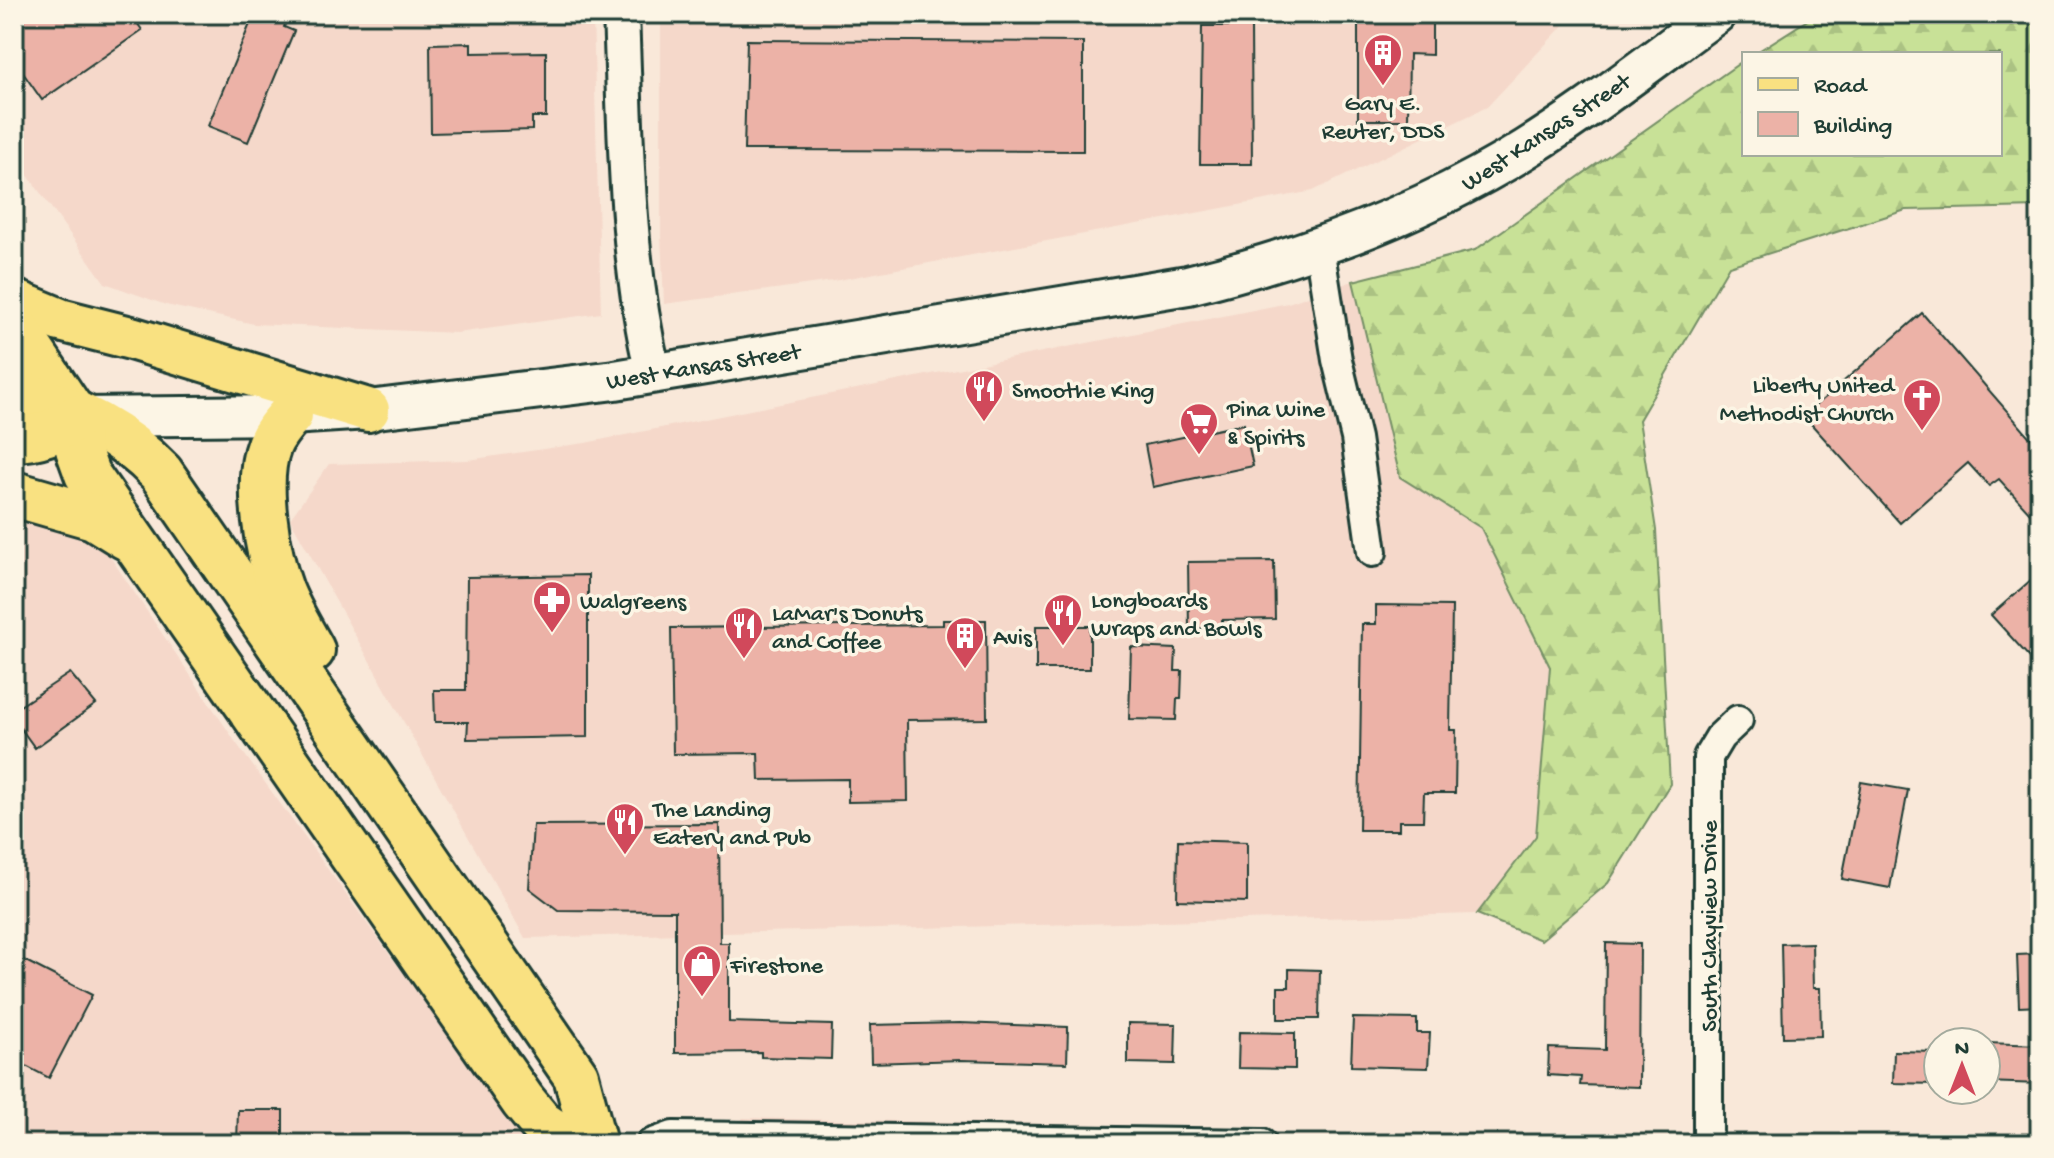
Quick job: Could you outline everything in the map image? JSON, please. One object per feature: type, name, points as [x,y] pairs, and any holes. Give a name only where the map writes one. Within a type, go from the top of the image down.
[{"type":"highway","name":"West Kansas Street","points":[[14,392],[77,417]]},
{"type":"highway","points":[[290,415],[274,435],[265,460],[268,545],[281,590],[332,690],[351,748]]},
{"type":"highway","name":"West Kansas Street","points":[[14,439],[54,431],[77,417]]},
{"type":"highway","points":[[572,1144],[541,1123],[523,1101],[87,474],[78,449],[77,417],[129,443],[161,473],[576,1076],[594,1144]]},
{"type":"highway","points":[[14,494],[94,517],[109,524],[139,548]]},
{"type":"main road","name":"West Kansas Street","points":[[77,417],[290,415],[368,410],[615,380],[1188,285],[1237,273],[1319,247],[1418,207],[1504,162],[1580,113],[1716,14]]},
{"type":"main road","points":[[14,301],[60,320],[131,338],[368,410]]},
{"type":"main road","points":[[14,323],[77,417]]},
{"type":"street","points":[[621,14],[626,196],[642,325],[653,373]]},
{"type":"street","points":[[1319,247],[1337,360],[1356,438],[1372,552]]},
{"type":"street","name":"South Clayview Drive","points":[[1708,1144],[1708,757],[1720,737],[1738,720]]},
{"type":"street","points":[[651,1144],[673,1136],[1262,1144]]},
{"type":"shaded area","points":[[14,14],[593,14],[601,313],[457,333],[254,324],[166,305],[105,283],[14,156]]},
{"type":"shaded area","points":[[661,14],[1574,14],[1487,107],[1313,191],[833,281],[664,304]]},
{"type":"shaded area","points":[[1353,281],[1400,477],[1481,528],[1550,667],[1536,836],[1477,914],[525,938],[290,519],[329,464],[468,460],[585,443],[1288,303]]},
{"type":"shaded area","points":[[14,512],[96,536],[237,744],[527,1144],[14,1144]]},
{"type":"shaded area","points":[[743,1118],[1056,1124],[1057,1144],[716,1144]]},
{"type":"green space","points":[[1817,14],[2040,14],[2040,207],[1906,210],[1729,266],[1639,420],[1656,530],[1670,784],[1608,883],[1541,940],[1477,914],[1536,836],[1550,667],[1481,528],[1400,477],[1353,281],[1475,250],[1742,61],[1742,156],[2002,156],[2002,52],[1757,52]]},
{"type":"building","points":[[14,14],[131,14],[142,30],[42,100],[14,60]]},
{"type":"building","points":[[254,14],[289,14],[284,27],[294,31],[248,142],[208,126]]},
{"type":"building","name":"Gary E. Reuter, DDS","points":[[1358,19],[1432,20],[1432,55],[1409,54],[1408,120],[1358,120]]},
{"type":"building","points":[[1202,26],[1251,26],[1252,164],[1200,164]]},
{"type":"building","points":[[747,40],[1083,42],[1083,151],[744,150]]},
{"type":"building","points":[[471,43],[471,53],[546,52],[546,117],[532,117],[532,130],[431,133],[430,44]]},
{"type":"building","name":"Liberty United Methodist Church","points":[[1922,313],[2040,449],[2040,524],[1999,479],[1989,486],[1968,463],[1900,523],[1804,416]]},
{"type":"building","name":"Pina Wine & Spirits","points":[[1244,424],[1253,466],[1153,487],[1145,445]]},
{"type":"building","points":[[1274,561],[1275,619],[1222,620],[1222,628],[1189,628],[1188,562]]},
{"type":"building","points":[[2040,572],[2040,669],[1991,615]]},
{"type":"building","name":"Walgreens","points":[[588,575],[588,737],[467,739],[468,722],[435,722],[434,690],[466,690],[467,577]]},
{"type":"building","points":[[1376,605],[1452,606],[1450,730],[1456,730],[1455,793],[1424,793],[1423,821],[1399,821],[1399,830],[1359,830],[1362,624],[1376,624]]},
{"type":"building","points":[[943,620],[986,620],[987,719],[907,720],[908,801],[848,802],[848,779],[759,780],[758,753],[673,754],[671,628],[943,625]]},
{"type":"building","name":"Longboards Wraps and Bowls","points":[[1036,626],[1090,626],[1090,669],[1036,669]]},
{"type":"building","points":[[1131,647],[1176,649],[1175,671],[1182,671],[1181,699],[1177,699],[1176,720],[1129,719]]},
{"type":"building","points":[[70,673],[96,704],[35,748],[14,719],[14,710]]},
{"type":"building","points":[[1861,782],[1908,790],[1890,888],[1842,879]]},
{"type":"building","points":[[719,824],[720,943],[729,943],[729,1022],[832,1025],[831,1059],[761,1057],[761,1052],[675,1053],[675,911],[558,910],[529,888],[533,825]]},
{"type":"building","points":[[1178,840],[1247,842],[1247,902],[1177,900]]},
{"type":"building","points":[[1606,943],[1640,944],[1639,1087],[1580,1085],[1581,1077],[1548,1075],[1549,1048],[1605,1050]]},
{"type":"building","points":[[1812,943],[1813,988],[1820,988],[1821,1036],[1783,1037],[1781,944]]},
{"type":"building","points":[[2040,954],[2040,1006],[2019,1007],[2017,955]]},
{"type":"building","points":[[14,955],[92,995],[49,1078],[14,1060]]},
{"type":"building","points":[[1289,969],[1320,970],[1319,1019],[1278,1019],[1278,987],[1289,987]]},
{"type":"building","points":[[1353,1018],[1417,1019],[1417,1033],[1430,1033],[1428,1068],[1351,1066]]},
{"type":"building","points":[[960,1023],[1068,1027],[1067,1063],[961,1060],[871,1063],[870,1025]]},
{"type":"building","points":[[1128,1023],[1176,1024],[1175,1064],[1128,1063]]},
{"type":"building","points":[[1239,1032],[1295,1033],[1295,1069],[1238,1068]]},
{"type":"building","points":[[2002,1044],[2040,1045],[2040,1084],[2002,1083]]},
{"type":"building","points":[[1894,1051],[1922,1052],[1922,1084],[1893,1083]]},
{"type":"building","points":[[238,1110],[283,1110],[283,1144],[237,1144]]},
{"type":"place","name":"Gary E. Reuter, DDS","points":[[1383,87]]},
{"type":"place","name":"Smoothie King","points":[[984,423]]},
{"type":"place","name":"Liberty United Methodist Church","points":[[1922,432]]},
{"type":"place","name":"Pina Wine & Spirits","points":[[1199,456]]},
{"type":"place","name":"Walgreens","points":[[552,634]]},
{"type":"place","name":"Longboards Wraps and Bowls","points":[[1063,647]]},
{"type":"place","name":"LaMar's Donuts and Coffee","points":[[744,660]]},
{"type":"place","name":"Avis","points":[[965,670]]},
{"type":"place","name":"The Landing Eatery and Pub","points":[[625,856]]},
{"type":"place","name":"Firestone","points":[[702,998]]}]
